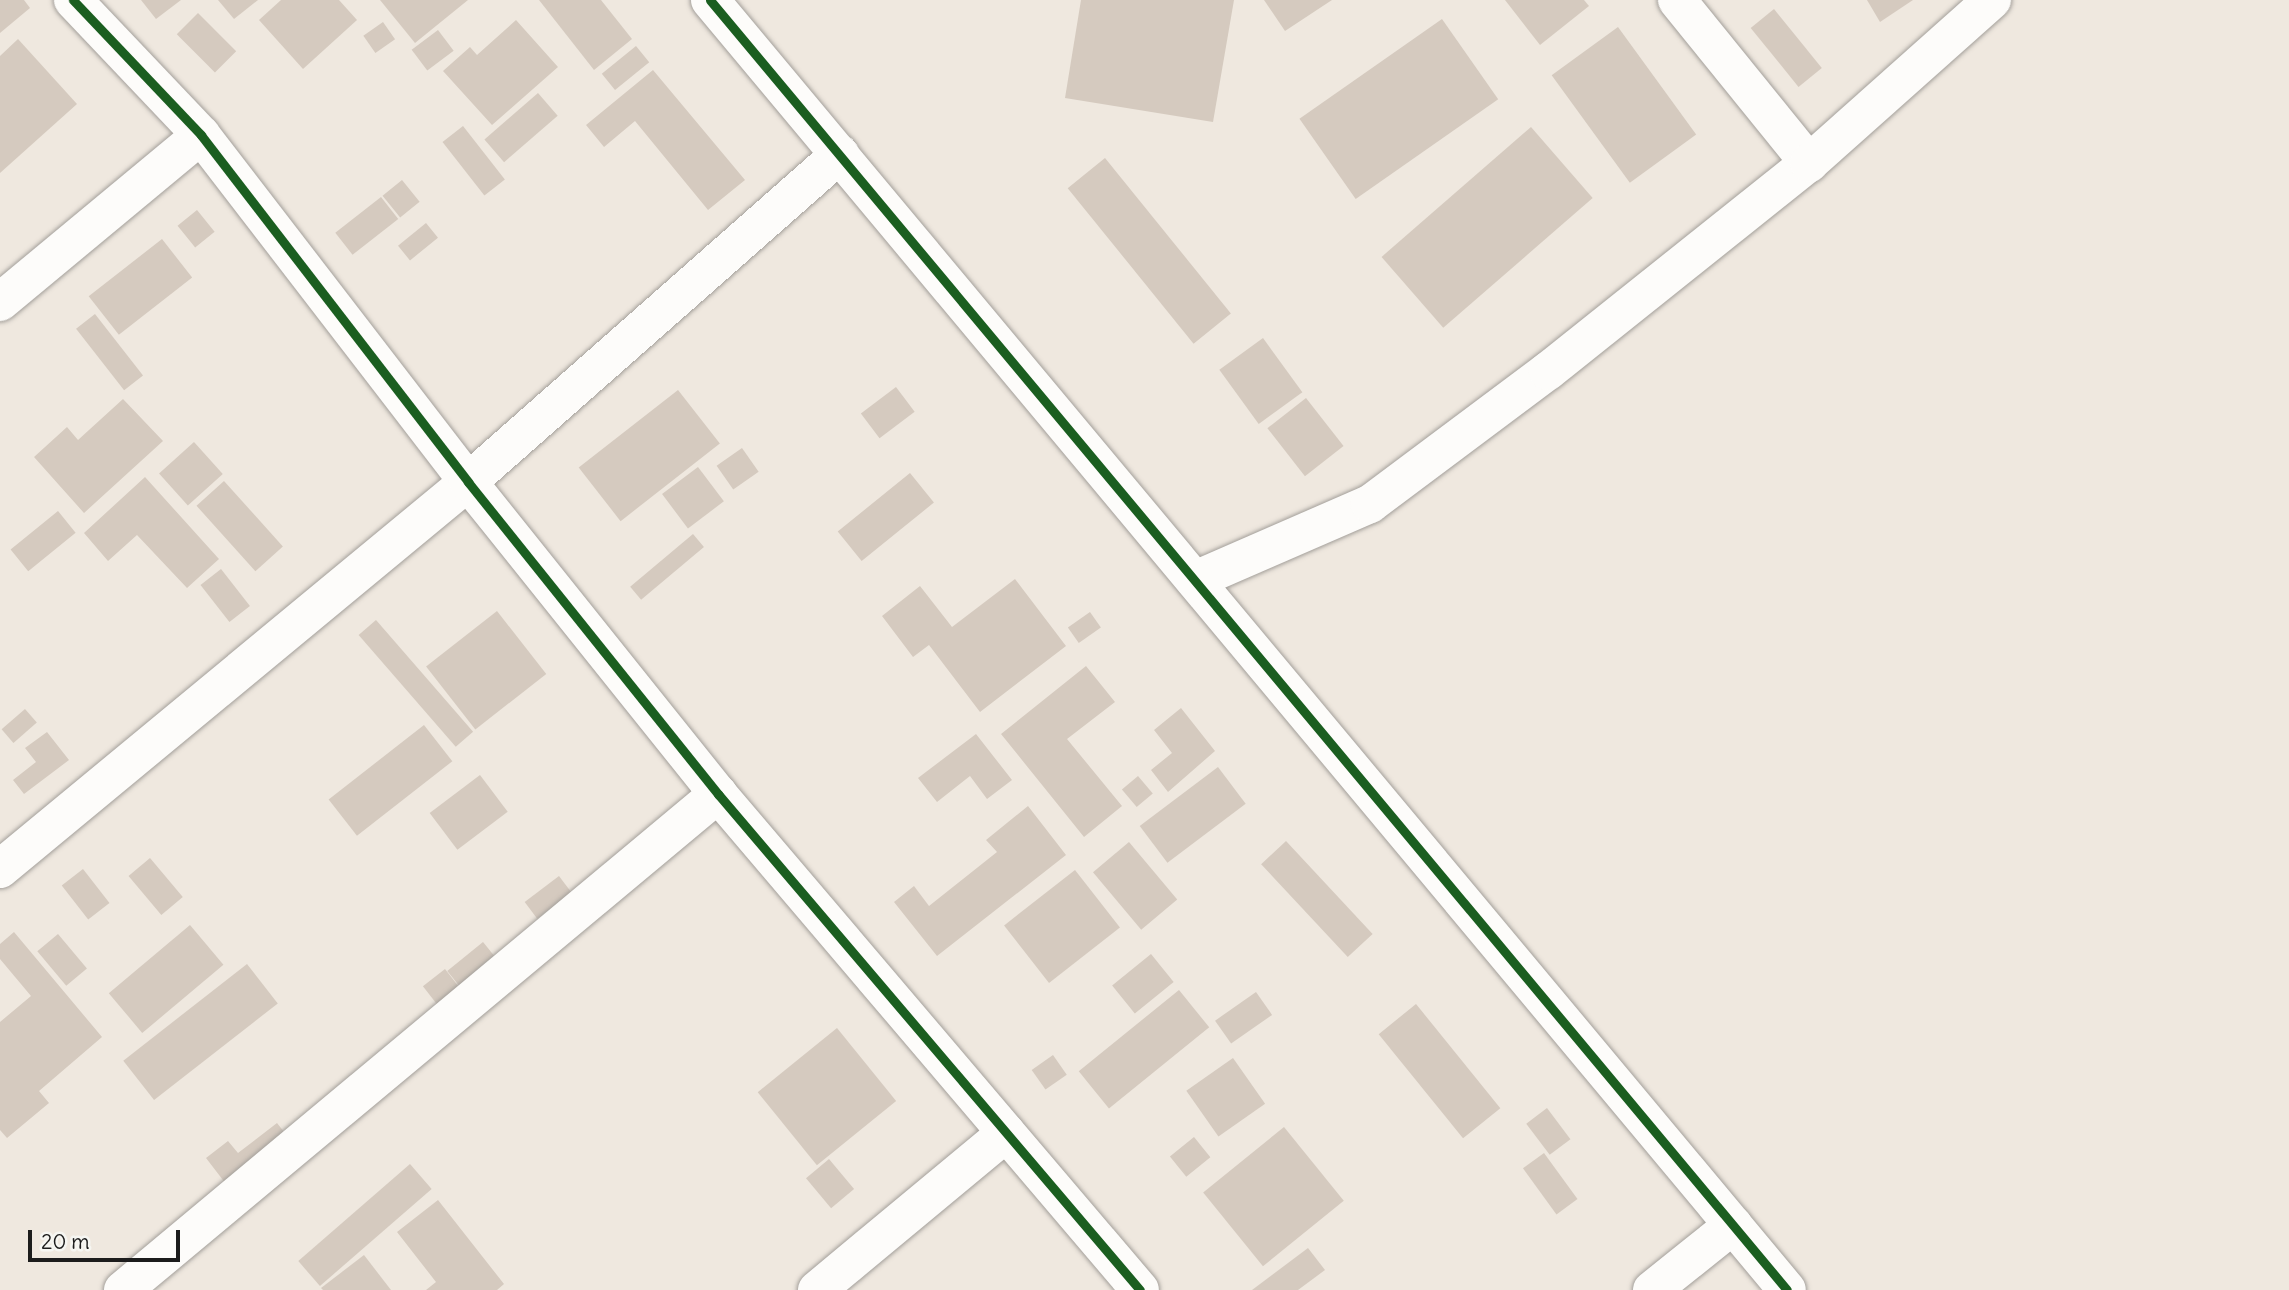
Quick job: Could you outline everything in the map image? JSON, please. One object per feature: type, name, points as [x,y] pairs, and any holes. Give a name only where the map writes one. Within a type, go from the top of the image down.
[{"type":"street","points":[[73,0],[201,135],[468,482],[718,794],[1140,1290]]},
{"type":"street","points":[[710,0],[1787,1290]]},
{"type":"street","points":[[1677,0],[1809,163]]},
{"type":"street","points":[[1195,580],[1370,503],[1548,371],[1809,163],[1992,0]]},
{"type":"street","points":[[0,302],[201,135]]},
{"type":"street","points":[[0,869],[468,482],[840,154]]},
{"type":"street","points":[[123,1290],[718,794]]},
{"type":"street","points":[[817,1290],[1006,1133]]},
{"type":"street","points":[[1652,1290],[1733,1226]]},
{"type":"building","points":[[0,0],[24,0],[30,8],[0,33]]},
{"type":"building","points":[[141,0],[181,0],[156,19]]},
{"type":"building","points":[[218,0],[258,0],[234,19]]},
{"type":"building","points":[[281,0],[339,0],[357,20],[303,69],[259,20]]},
{"type":"building","points":[[380,0],[468,0],[415,43]]},
{"type":"building","points":[[539,0],[601,0],[632,39],[594,70]]},
{"type":"building","points":[[1081,0],[1234,0],[1213,122],[1065,98]]},
{"type":"building","points":[[1264,0],[1332,0],[1285,31]]},
{"type":"building","points":[[1505,0],[1584,0],[1589,6],[1540,45]]},
{"type":"building","points":[[1867,0],[1913,0],[1880,22]]},
{"type":"building","points":[[1774,9],[1822,68],[1799,87],[1751,28]]},
{"type":"building","points":[[198,13],[236,51],[215,72],[177,34]]},
{"type":"building","points":[[1442,19],[1498,99],[1356,199],[1299,119]]},
{"type":"building","points":[[516,20],[558,67],[492,125],[443,71],[470,47],[477,55]]},
{"type":"building","points":[[383,22],[395,39],[375,53],[363,36]]},
{"type":"building","points":[[1618,27],[1696,135],[1630,183],[1552,75]]},
{"type":"building","points":[[438,30],[454,51],[427,71],[412,50]]},
{"type":"building","points":[[18,39],[77,104],[0,173],[0,56]]},
{"type":"building","points":[[636,46],[649,62],[615,90],[602,74]]},
{"type":"building","points":[[653,70],[745,180],[708,210],[635,121],[604,147],[586,125]]},
{"type":"building","points":[[538,93],[558,116],[504,162],[484,140]]},
{"type":"building","points":[[463,126],[505,180],[484,196],[443,142]]},
{"type":"building","points":[[1531,127],[1593,198],[1443,328],[1382,257]]},
{"type":"building","points":[[1105,158],[1231,313],[1194,344],[1068,188]]},
{"type":"building","points":[[402,180],[420,202],[400,217],[383,196]]},
{"type":"building","points":[[381,197],[398,219],[353,255],[335,233]]},
{"type":"building","points":[[197,210],[215,232],[195,247],[178,226]]},
{"type":"building","points":[[426,223],[438,238],[410,260],[398,246]]},
{"type":"building","points":[[162,239],[192,278],[119,335],[89,296]]},
{"type":"building","points":[[95,314],[143,375],[124,390],[76,329]]},
{"type":"building","points":[[1263,338],[1302,392],[1259,424],[1219,370]]},
{"type":"building","points":[[896,387],[915,412],[880,438],[861,413]]},
{"type":"building","points":[[678,390],[720,444],[621,521],[579,468]]},
{"type":"building","points":[[1306,398],[1344,446],[1305,476],[1267,428]]},
{"type":"building","points":[[123,399],[163,441],[84,513],[34,457],[67,427],[78,440]]},
{"type":"building","points":[[194,442],[223,474],[188,505],[159,473]]},
{"type":"building","points":[[742,448],[759,472],[733,490],[717,466]]},
{"type":"building","points":[[698,467],[724,501],[688,528],[662,494]]},
{"type":"building","points":[[910,473],[934,503],[862,561],[838,532]]},
{"type":"building","points":[[145,477],[219,559],[187,588],[137,535],[108,561],[84,533]]},
{"type":"building","points":[[224,481],[283,546],[255,571],[197,506]]},
{"type":"building","points":[[58,511],[76,533],[28,571],[11,549]]},
{"type":"building","points":[[693,534],[704,547],[641,600],[630,587]]},
{"type":"building","points":[[221,569],[250,606],[229,622],[201,585]]},
{"type":"building","points":[[1015,579],[1066,646],[980,712],[929,645],[913,657],[882,616],[920,586],[952,627]]},
{"type":"building","points":[[497,611],[546,674],[475,729],[426,666]]},
{"type":"building","points":[[1090,612],[1101,628],[1079,643],[1068,627]]},
{"type":"building","points":[[376,620],[473,732],[456,747],[359,635]]},
{"type":"building","points":[[1086,666],[1115,702],[1067,739],[1122,806],[1084,837],[1001,734]]},
{"type":"building","points":[[1181,708],[1215,751],[1168,792],[1151,770],[1172,753],[1154,730]]},
{"type":"building","points":[[25,709],[37,723],[13,743],[2,729]]},
{"type":"building","points":[[424,725],[452,761],[357,836],[329,799]]},
{"type":"building","points":[[47,732],[69,760],[24,794],[13,780],[36,762],[25,748]]},
{"type":"building","points":[[976,734],[1012,780],[987,799],[970,776],[937,802],[918,778]]},
{"type":"building","points":[[1218,767],[1246,804],[1167,863],[1140,826]]},
{"type":"building","points":[[480,775],[508,812],[457,850],[430,813]]},
{"type":"building","points":[[1138,776],[1153,794],[1137,807],[1122,789]]},
{"type":"building","points":[[1028,806],[1066,855],[937,956],[894,902],[914,886],[929,906],[997,852],[986,840]]},
{"type":"building","points":[[1286,841],[1373,934],[1348,957],[1261,864]]},
{"type":"building","points":[[1129,842],[1177,899],[1141,930],[1093,872]]},
{"type":"building","points":[[150,858],[183,897],[161,915],[129,876]]},
{"type":"building","points":[[83,869],[109,903],[88,920],[62,886]]},
{"type":"building","points":[[1075,870],[1120,928],[1049,983],[1004,925]]},
{"type":"building","points":[[559,876],[572,893],[537,919],[525,902]]},
{"type":"building","points":[[190,925],[223,965],[142,1033],[109,993]]},
{"type":"building","points":[[14,932],[102,1037],[39,1091],[49,1103],[7,1138],[0,1130],[0,1022],[31,996],[0,959],[0,944]]},
{"type":"building","points":[[58,934],[87,968],[66,986],[37,951]]},
{"type":"building","points":[[483,942],[500,963],[464,992],[447,971]]},
{"type":"building","points":[[1151,954],[1174,982],[1135,1013],[1112,985]]},
{"type":"building","points":[[247,964],[278,1003],[154,1100],[123,1061]]},
{"type":"building","points":[[445,969],[464,993],[442,1011],[423,986]]},
{"type":"building","points":[[1179,990],[1209,1027],[1109,1108],[1079,1071]]},
{"type":"building","points":[[1256,992],[1272,1015],[1231,1044],[1215,1021]]},
{"type":"building","points":[[1416,1004],[1500,1108],[1463,1138],[1379,1034]]},
{"type":"building","points":[[837,1028],[896,1101],[817,1165],[758,1092]]},
{"type":"building","points":[[1053,1055],[1067,1075],[1045,1090],[1032,1070]]},
{"type":"building","points":[[1233,1058],[1265,1104],[1218,1137],[1186,1091]]},
{"type":"building","points":[[1547,1108],[1570,1139],[1550,1155],[1526,1124]]},
{"type":"building","points":[[277,1123],[288,1137],[226,1184],[206,1158],[228,1141],[238,1153]]},
{"type":"building","points":[[1284,1127],[1344,1201],[1263,1266],[1203,1192]]},
{"type":"building","points":[[1194,1137],[1210,1157],[1186,1177],[1170,1157]]},
{"type":"building","points":[[1544,1153],[1578,1199],[1556,1214],[1523,1168]]},
{"type":"building","points":[[829,1159],[854,1189],[831,1208],[806,1178]]},
{"type":"building","points":[[410,1164],[432,1189],[320,1286],[298,1261]]},
{"type":"building","points":[[438,1200],[504,1284],[497,1290],[426,1290],[436,1282],[397,1232]]},
{"type":"building","points":[[1308,1248],[1325,1270],[1298,1290],[1252,1290]]},
{"type":"building","points":[[364,1255],[391,1290],[321,1288]]},
{"type":"cycle path","points":[[73,0],[201,135],[468,482],[718,794],[1140,1290]]},
{"type":"cycle path","points":[[710,0],[1787,1290]]}]
